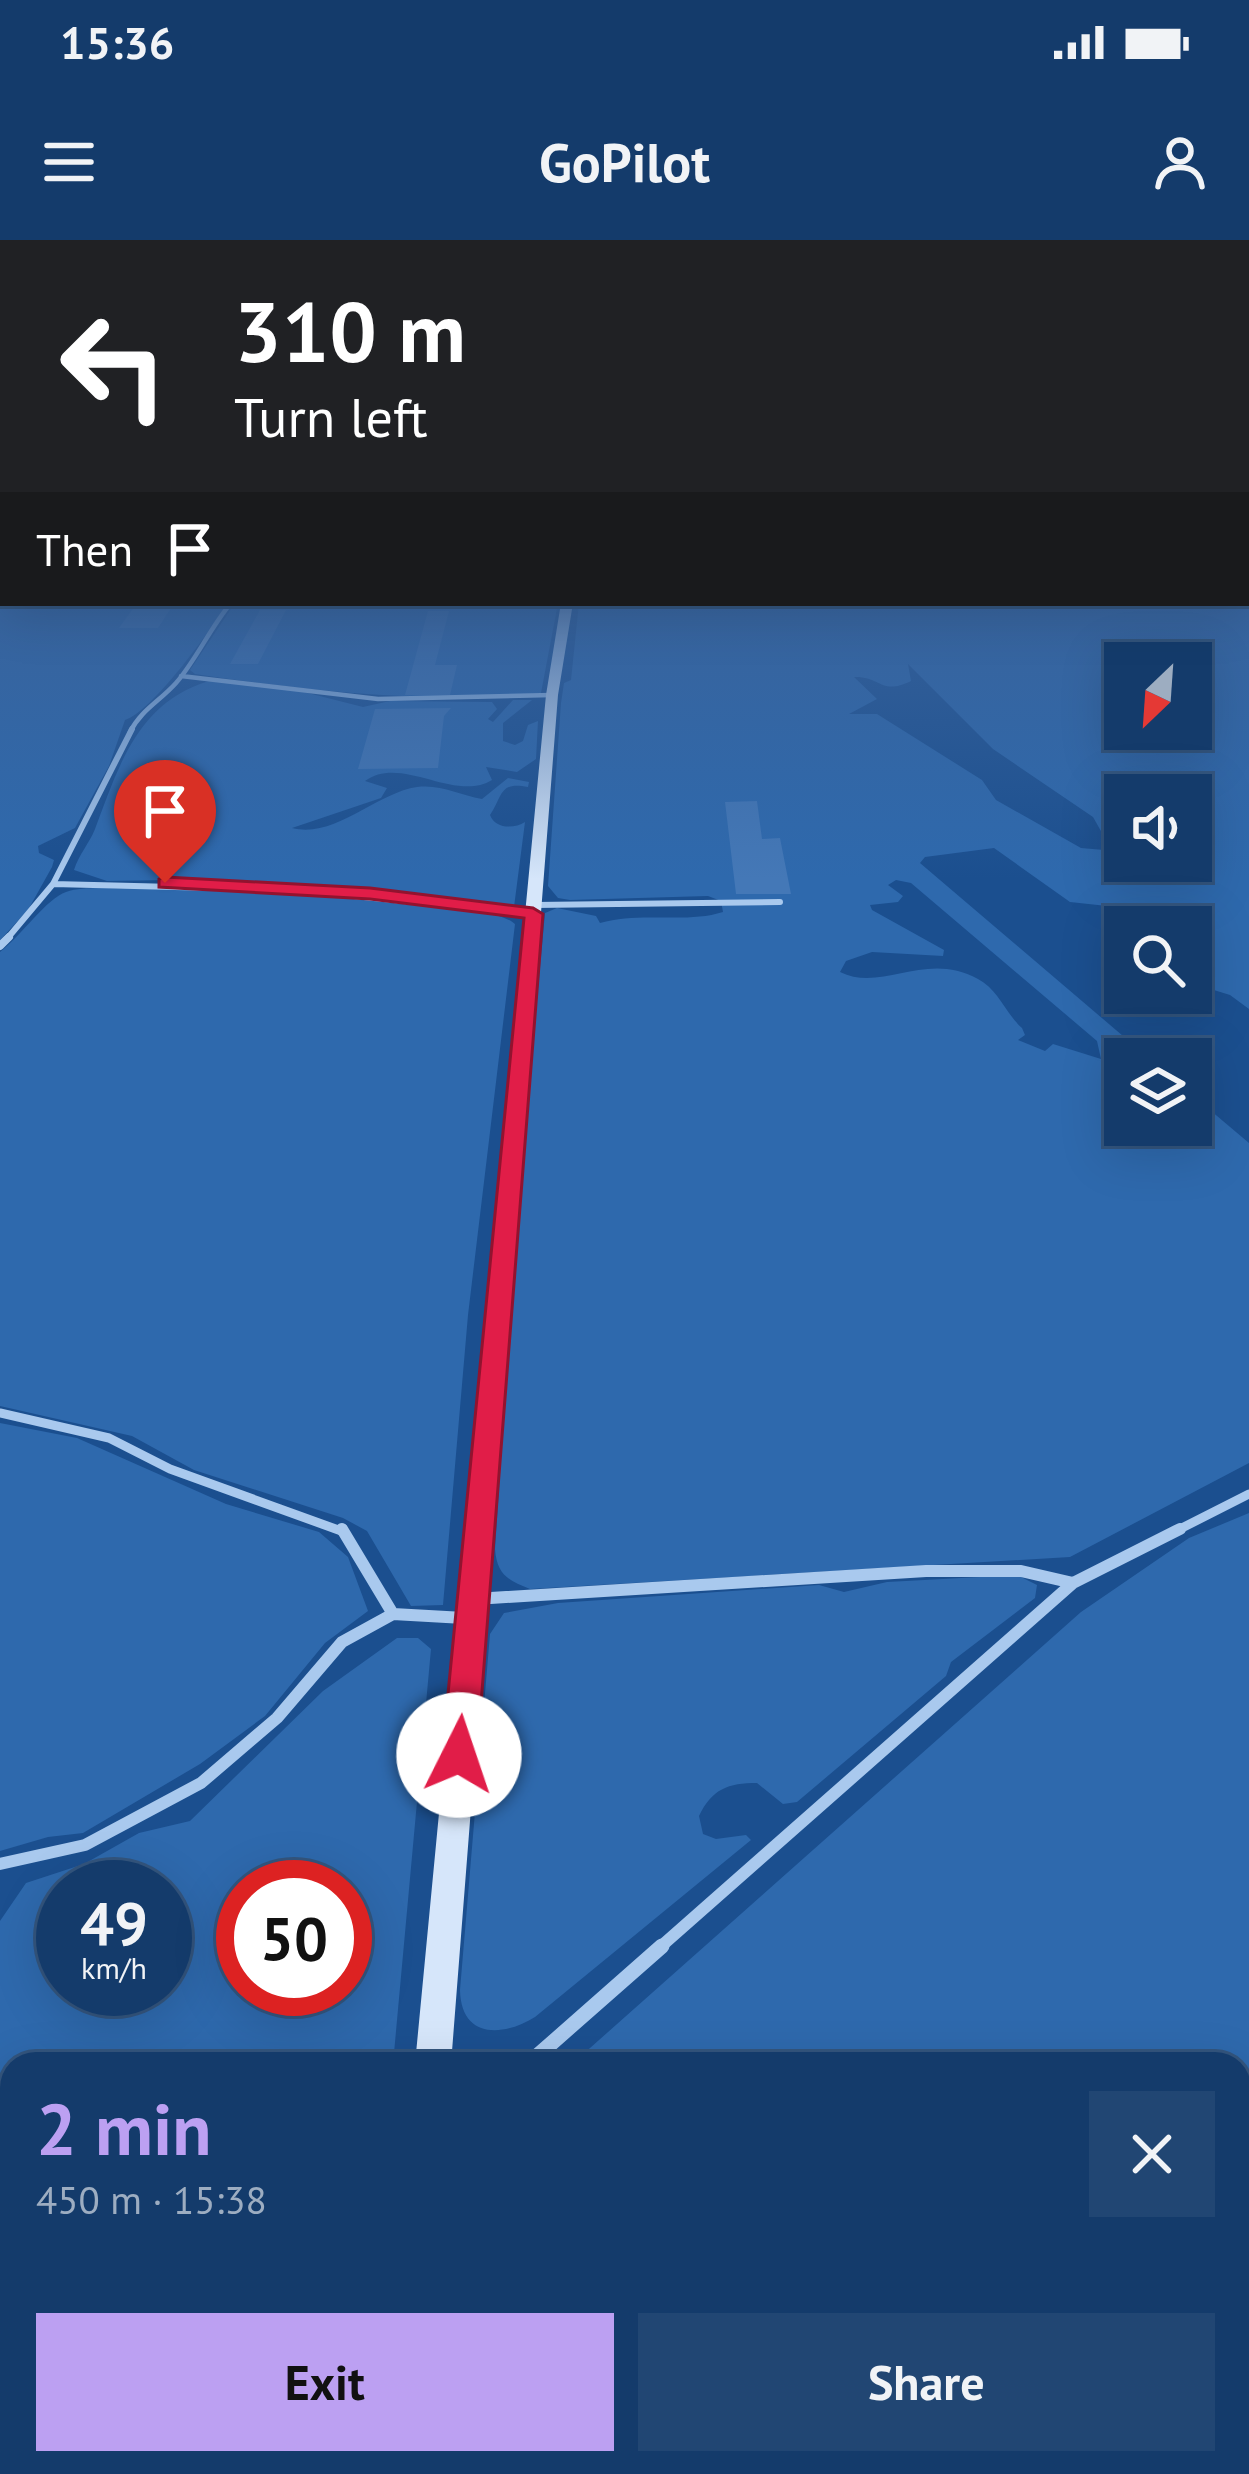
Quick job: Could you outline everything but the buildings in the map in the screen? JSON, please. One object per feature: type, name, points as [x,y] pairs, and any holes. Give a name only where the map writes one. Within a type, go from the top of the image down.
[{"type":"main road","points":[[436,2046],[556,670]]},
{"type":"lane","points":[[0,946],[35,911],[53,884],[137,717],[184,670]]},
{"type":"lane","points":[[181,676],[378,699],[552,694]]},
{"type":"lane","points":[[53,884],[165,883],[534,909],[780,902]]},
{"type":"lane","points":[[0,1413],[109,1438],[191,1478],[342,1529],[393,1615]]},
{"type":"lane","points":[[542,2052],[1073,1583],[1249,1494]]},
{"type":"lane","points":[[0,1864],[85,1845],[201,1783],[277,1718],[342,1642],[393,1615],[926,1571],[1021,1571],[1073,1583]]},
{"type":"shaded area","points":[[0,670],[179,670],[150,702],[125,720],[109,766],[75,828],[38,846],[39,853],[54,860],[52,867],[28,910],[0,940]]},
{"type":"shaded area","points":[[190,670],[545,670],[541,693],[454,697],[324,690]]},
{"type":"shaded area","points":[[572,670],[909,670],[911,681],[893,687],[854,677],[877,699],[849,714],[877,714],[982,780],[996,800],[1081,848],[1104,850],[1104,882],[1212,882],[1212,774],[1104,774],[1104,836],[1093,817],[993,749],[914,670],[1104,670],[1104,750],[1212,750],[1212,670],[1249,670],[1249,1009],[1212,989],[1212,906],[1070,902],[994,848],[925,857],[920,863],[1125,1038],[1104,1038],[1104,1146],[1212,1146],[1212,1112],[1249,1143],[1249,1463],[1070,1557],[530,1589],[501,1571],[495,1549],[516,1229],[545,913],[557,908],[596,916],[600,923],[723,912],[721,901],[708,896],[570,900],[558,898],[548,886],[564,683],[571,680]],"holes":[[[896,880],[911,883],[1097,1041],[1101,1059],[1053,1044],[1045,1051],[1018,1040],[1025,1035],[1022,1028],[991,989],[959,971],[922,970],[872,978],[840,972],[846,961],[872,952],[943,956],[944,950],[872,910],[870,905],[898,902],[903,896],[888,885]]]},
{"type":"shaded area","points":[[209,681],[292,689],[363,707],[390,701],[492,702],[497,709],[488,719],[493,722],[513,700],[532,700],[503,723],[503,741],[515,745],[523,741],[528,725],[538,721],[536,759],[517,772],[486,767],[492,780],[477,786],[379,774],[365,781],[387,788],[381,798],[292,828],[324,827],[417,787],[482,799],[508,778],[529,782],[528,787],[507,788],[490,815],[505,826],[525,822],[514,907],[372,891],[107,881],[74,870],[134,739],[165,704]]},
{"type":"shaded area","points":[[126,888],[395,900],[493,914],[515,924],[468,1315],[443,1605],[411,1606],[367,1531],[343,1518],[194,1470],[132,1436],[0,1406],[0,952],[66,892]]},
{"type":"shaded area","points":[[0,1423],[77,1438],[226,1504],[319,1532],[348,1557],[368,1611],[325,1643],[265,1716],[200,1764],[83,1833],[0,1851]]},
{"type":"shaded area","points":[[1249,1513],[1249,2052],[586,2052],[1081,1612],[1189,1538]]},
{"type":"shaded area","points":[[1017,1575],[1037,1585],[1035,1598],[951,1662],[946,1676],[797,1802],[783,1804],[757,1783],[729,1786],[715,1794],[699,1816],[703,1834],[716,1839],[746,1835],[751,1840],[535,2017],[497,2030],[468,2018],[460,1990],[490,1634],[504,1613],[558,1603],[819,1585],[844,1592],[887,1582]]},
{"type":"shaded area","points":[[397,1638],[418,1638],[431,1649],[394,2052],[0,2052],[0,1921],[26,1883],[36,1880],[36,2016],[192,2016],[192,1860],[91,1860],[139,1833],[190,1821],[323,1691]]},
{"type":"route","points":[[165,883],[370,894],[533,914],[459,1755]]}]
